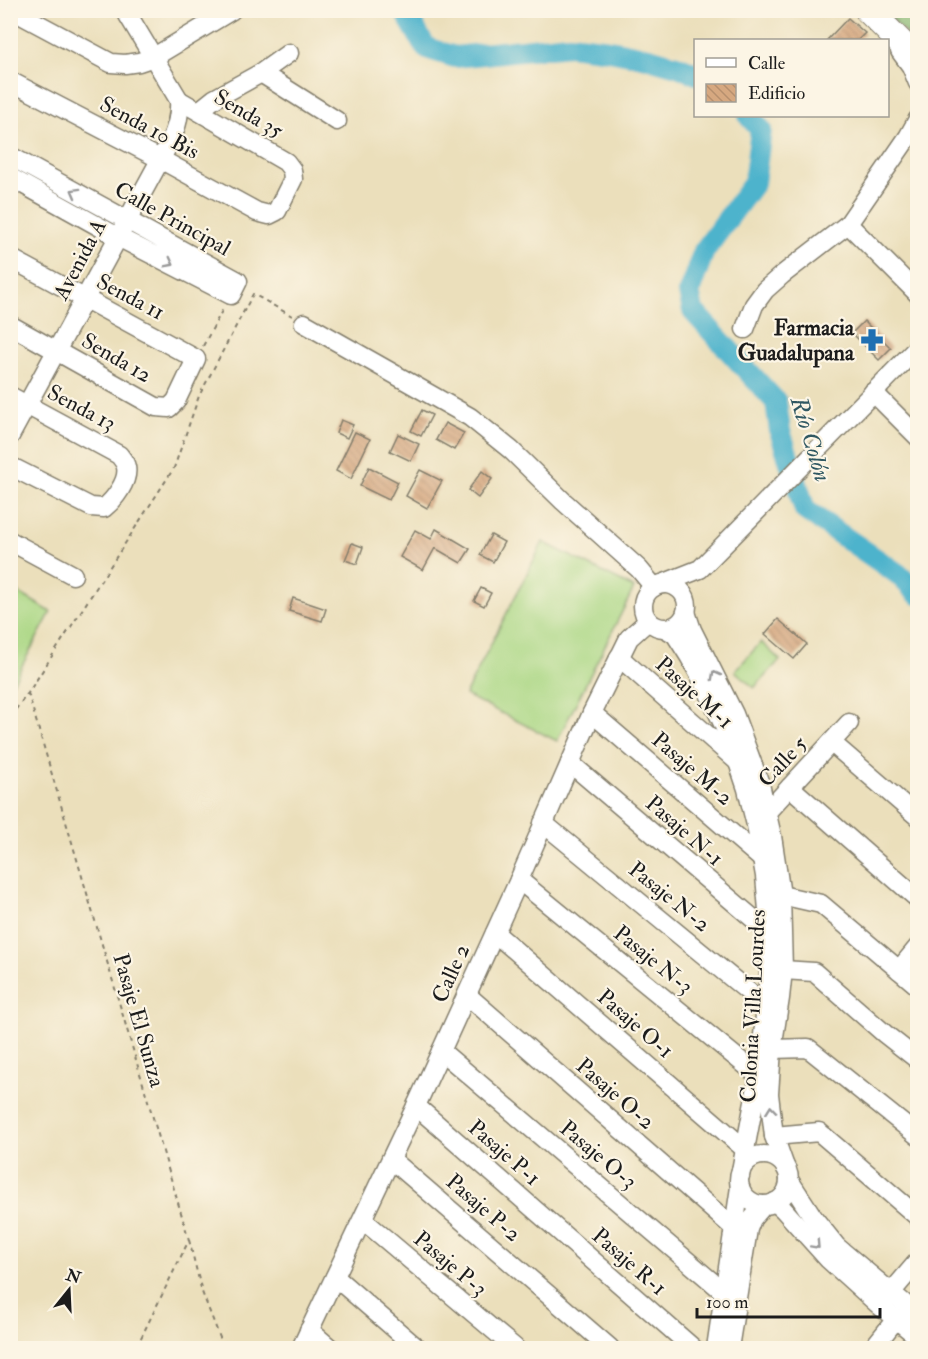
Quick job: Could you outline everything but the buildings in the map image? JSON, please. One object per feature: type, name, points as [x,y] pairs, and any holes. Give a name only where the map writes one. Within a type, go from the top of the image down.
[{"type":"highway","points":[[874,16],[918,60]]},
{"type":"street","points":[[12,10],[111,63],[125,64],[154,57],[232,10]]},
{"type":"street","points":[[125,10],[179,100]]},
{"type":"street","points":[[874,16],[911,66],[918,83]]},
{"type":"street","points":[[199,111],[214,99],[261,73],[290,53]]},
{"type":"street","points":[[261,73],[337,121]]},
{"type":"street","name":"Senda 10 Bis","points":[[10,81],[257,212],[268,215]]},
{"type":"street","name":"Senda 35","points":[[179,100],[286,162],[292,170],[293,179],[277,211],[268,215]]},
{"type":"street","name":"Avenida A","points":[[10,436],[171,140],[178,123],[179,100]]},
{"type":"street","points":[[745,329],[754,305],[765,290],[848,224],[918,119]]},
{"type":"street","name":"Calle Principal","points":[[10,156],[122,229],[231,295]]},
{"type":"street","name":"Calle Principal","points":[[10,177],[122,229]]},
{"type":"street","points":[[848,224],[918,294]]},
{"type":"street","name":"Senda 11","points":[[10,258],[196,359]]},
{"type":"street","points":[[304,323],[470,417],[511,450],[563,501],[658,585],[671,585],[678,589],[684,595],[686,607]]},
{"type":"street","name":"Senda 12","points":[[10,325],[156,407],[169,408],[176,401],[196,359]]},
{"type":"street","points":[[700,568],[684,618],[673,627],[666,628],[659,628],[648,621],[642,606],[648,591],[700,568],[918,347]]},
{"type":"street","points":[[873,392],[918,437]]},
{"type":"street","name":"Senda 13","points":[[10,396],[119,455],[126,465],[126,476],[112,501],[104,508],[91,507],[10,466]]},
{"type":"street","points":[[10,541],[73,575]]},
{"type":"street","name":"Colonia Villa Lourdes","points":[[686,607],[692,630],[734,714],[760,784],[772,836],[781,895],[783,970],[772,1049],[769,1094],[774,1136],[787,1173],[813,1217],[837,1247],[886,1299]]},
{"type":"street","name":"Calle 2","points":[[301,1348],[467,995],[592,713],[629,638],[648,621]]},
{"type":"street","name":"Colonia Villa Lourdes","points":[[666,628],[675,634],[723,721],[749,798],[763,860],[768,898],[769,975],[759,1076],[740,1181],[716,1348]]},
{"type":"street","name":"Pasaje M-1","points":[[620,657],[739,764]]},
{"type":"street","name":"Pasaje M-2","points":[[592,713],[763,860]]},
{"type":"street","name":"Calle 5","points":[[766,813],[849,723]]},
{"type":"street","points":[[832,742],[918,817]]},
{"type":"street","name":"Pasaje N-1","points":[[570,763],[770,933]]},
{"type":"street","points":[[790,788],[918,899]]},
{"type":"street","name":"Pasaje N-2","points":[[543,823],[765,1006]]},
{"type":"street","name":"Pasaje N-3","points":[[519,880],[759,1076]]},
{"type":"street","points":[[781,895],[821,904],[918,986]]},
{"type":"street","name":"Pasaje O-1","points":[[495,933],[746,1150]]},
{"type":"street","points":[[899,970],[918,947]]},
{"type":"street","points":[[783,970],[814,972],[918,1060]]},
{"type":"street","name":"Pasaje O-2","points":[[467,995],[734,1228]]},
{"type":"street","points":[[772,1049],[808,1048],[918,1136]]},
{"type":"street","name":"Pasaje O-3","points":[[441,1051],[725,1293]]},
{"type":"street","name":"Pasaje P-1","points":[[416,1106],[561,1234]]},
{"type":"street","points":[[774,1136],[819,1132],[918,1217]]},
{"type":"street","points":[[729,1348],[748,1229],[752,1219],[770,1204],[785,1193],[787,1173],[780,1161],[764,1155],[748,1161],[742,1168],[740,1181],[747,1198],[752,1202],[770,1204],[783,1209],[828,1258],[886,1299],[918,1315]]},
{"type":"street","name":"Pasaje P-2","points":[[391,1159],[610,1348]]},
{"type":"street","name":"Pasaje P-3","points":[[363,1220],[511,1346]]},
{"type":"street","name":"Pasaje R-1","points":[[561,1234],[693,1348]]},
{"type":"street","points":[[886,1299],[918,1261]]},
{"type":"street","points":[[334,1277],[417,1348]]},
{"type":"street","points":[[886,1299],[896,1319],[918,1337]]},
{"type":"street","points":[[873,1348],[896,1319]]},
{"type":"street","points":[[309,1330],[330,1348]]},
{"type":"path","points":[[10,717],[28,693],[174,468],[199,396],[253,294],[304,323]]},
{"type":"path","points":[[196,359],[231,295]]},
{"type":"path","name":"Pasaje El Sunza","points":[[28,693],[189,1240],[202,1292],[224,1348]]},
{"type":"path","points":[[136,1348],[189,1240]]},
{"type":"green space","points":[[883,11],[917,11],[917,45]]},
{"type":"green space","points":[[543,542],[634,588],[557,741],[465,695]]},
{"type":"green space","points":[[11,588],[51,612],[11,686]]},
{"type":"green space","points":[[761,642],[780,660],[754,688],[735,671]]},
{"type":"waterway","name":"Río Colón","points":[[404,10],[426,48],[455,57],[569,45],[649,58],[694,73]]},
{"type":"waterway","name":"Río Colón","points":[[750,117],[761,130],[754,183],[704,251],[689,292],[693,311],[776,402],[780,431],[805,510],[898,574],[918,594]]},
{"type":"place","name":"Farmacia Guadalupana","points":[[872,340]]}]
